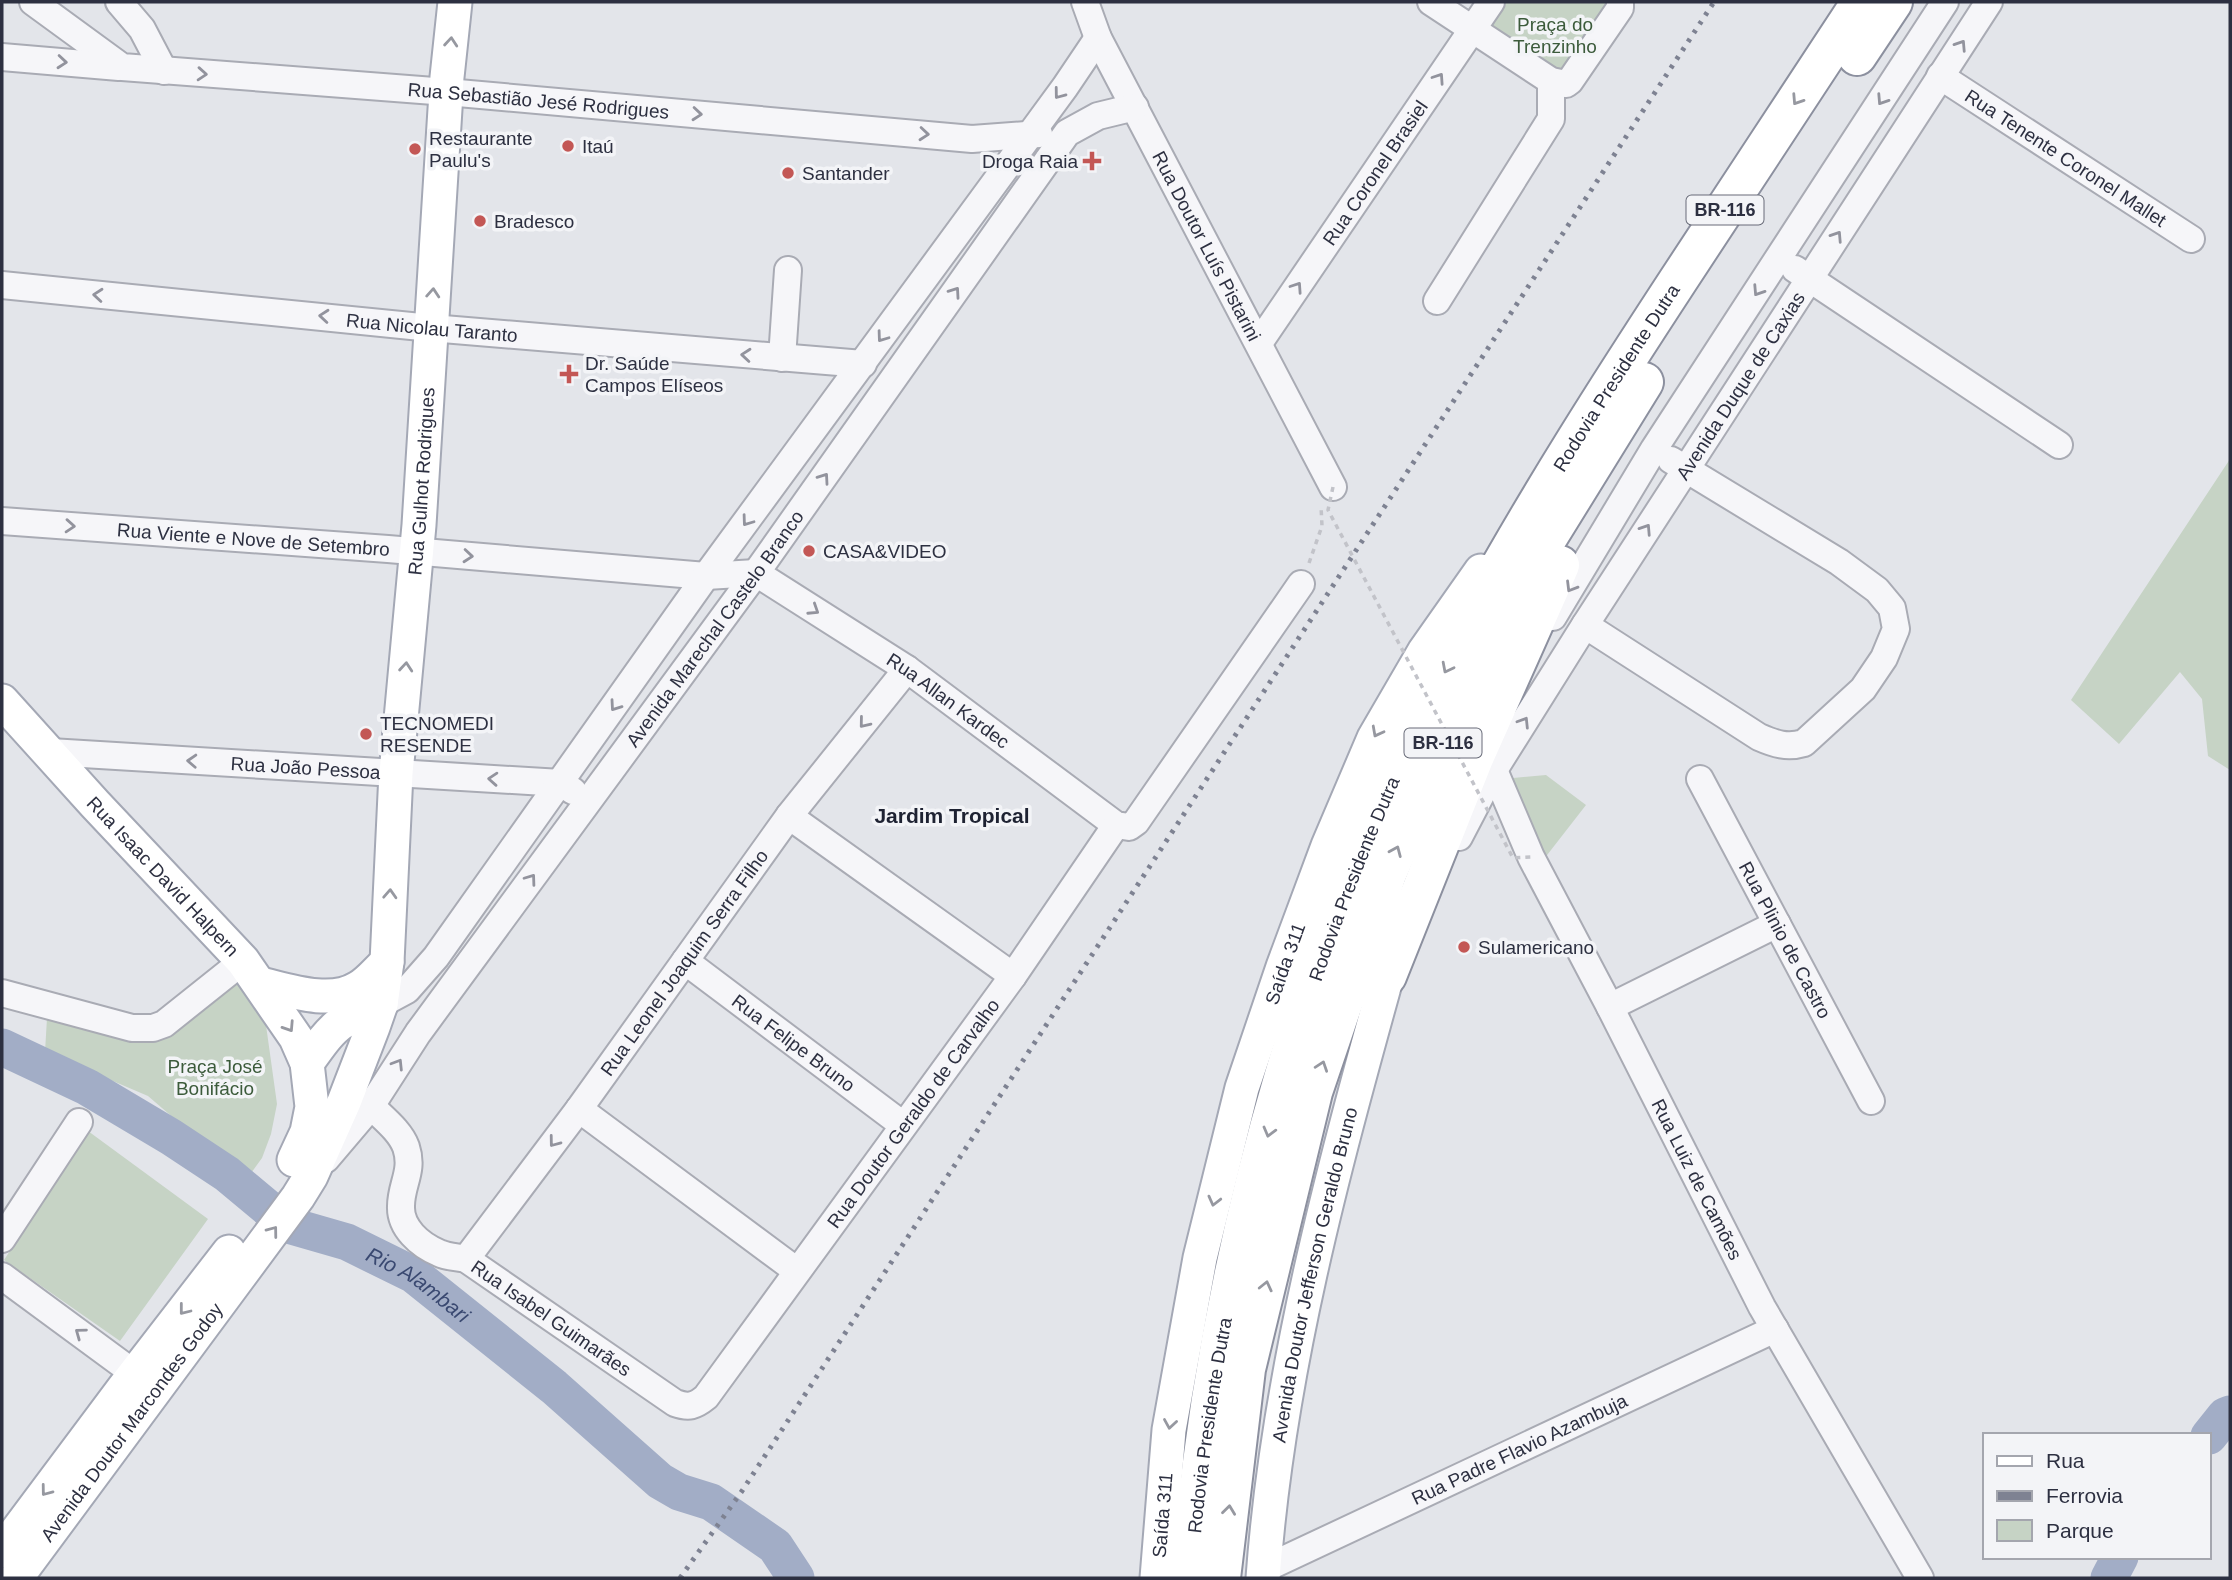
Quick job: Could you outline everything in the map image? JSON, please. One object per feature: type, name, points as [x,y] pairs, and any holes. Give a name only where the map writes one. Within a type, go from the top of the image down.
[{"type":"highway","name":"Rodovia Presidente Dutra","points":[[1221,1578],[1246,1370],[1313,1092],[1387,874],[1461,701],[1604,419],[1861,2]]},
{"type":"highway","name":"Rodovia Presidente Dutra","points":[[1191,1578],[1198,1486],[1226,1310],[1252,1195],[1286,1070],[1319,965],[1360,855],[1441,680],[1495,577],[1893,2]]},
{"type":"highway","points":[[1387,976],[1474,758],[1585,511],[1604,419]]},
{"type":"main road","name":"Rua Gulhot Rodrigues","points":[[297,1185],[344,1102],[381,1004],[387,962],[396,773],[416,552],[455,2]]},
{"type":"main road","name":"Saída 311","points":[[1157,1578],[1169,1430],[1200,1258],[1242,1088],[1328,846],[1374,738],[1424,652],[1604,419]]},
{"type":"main road","name":"Rua Isaac David Halpern","points":[[2,701],[94,804],[252,972],[296,1038],[307,1063]]},
{"type":"main road","points":[[252,972],[300,993],[343,994],[359,988],[387,962]]},
{"type":"main road","name":"Avenida Doutor Jefferson Geraldo Bruno","points":[[1263,1574],[1284,1402],[1309,1272],[1344,1130],[1387,976]]},
{"type":"main road","points":[[307,1063],[331,1029],[345,1019],[381,1004]]},
{"type":"main road","name":"Avenida Marechal Castelo Branco","points":[[237,1261],[297,1185],[300,1151],[311,1121],[311,1087],[307,1063]]},
{"type":"main road","name":"Avenida Doutor Marcondes Godoy","points":[[2,1550],[135,1374],[237,1261]]},
{"type":"main road","name":"Avenida Doutor Marcondes Godoy","points":[[16,1578],[237,1261]]},
{"type":"street","points":[[33,2],[122,67]]},
{"type":"street","points":[[119,2],[142,29],[164,71]]},
{"type":"street","name":"Rua Doutor Luís Pistarini","points":[[1085,2],[1098,38],[1333,487]]},
{"type":"street","points":[[1431,2],[1551,81],[1566,84],[1620,8],[1620,2]]},
{"type":"street","name":"Rua Coronel Brasiel","points":[[1259,343],[1490,2]]},
{"type":"street","name":"Avenida Duque de Caxias","points":[[1494,770],[1496,739],[1516,687],[1550,622],[1654,449],[1945,2]]},
{"type":"street","name":"Avenida Duque de Caxias","points":[[1387,976],[1494,770],[1684,468],[1989,2]]},
{"type":"street","name":"Avenida Marechal Castelo Branco","points":[[381,1004],[407,990],[425,971],[706,576],[1098,38]]},
{"type":"street","name":"Rua Sebastião Jesé Rodrigues","points":[[2,57],[447,92],[972,139],[1067,133]]},
{"type":"street","name":"Rua Tenente Coronel Mallet","points":[[1940,76],[2191,239]]},
{"type":"street","points":[[1437,301],[1550,119],[1551,81]]},
{"type":"street","name":"Avenida Marechal Castelo Branco","points":[[297,1185],[371,1106],[418,1033],[756,573],[1067,133],[1098,116],[1135,107]]},
{"type":"street","points":[[1780,257],[1809,279],[2059,444]]},
{"type":"street","points":[[782,358],[788,270]]},
{"type":"street","name":"Rua Nicolau Taranto","points":[[2,285],[431,328],[863,364]]},
{"type":"street","points":[[1585,625],[1759,737],[1779,745],[1793,746],[1804,743],[1863,689],[1884,658],[1896,629],[1892,608],[1877,590],[1839,562],[1654,449]]},
{"type":"street","name":"Rua Viente e Nove de Setembro","points":[[2,521],[706,576],[756,573]]},
{"type":"street","name":"Rua Allan Kardec","points":[[756,573],[907,669],[1126,824]]},
{"type":"street","name":"Rua Doutor Geraldo de Carvalho","points":[[706,1397],[1301,584]]},
{"type":"street","name":"Rua Leonel Joaquim Serra Filho","points":[[466,1259],[579,1109],[789,817],[907,669]]},
{"type":"street","name":"Rua João Pessoa","points":[[50,752],[561,783]]},
{"type":"street","name":"Rua Luiz de Camões","points":[[1494,770],[1531,857],[1775,1329],[1920,1578]]},
{"type":"street","name":"Rua Plinio de Castro","points":[[1700,779],[1871,1101]]},
{"type":"street","points":[[561,783],[588,802]]},
{"type":"street","points":[[789,817],[1013,976]]},
{"type":"street","points":[[1610,1007],[1777,924]]},
{"type":"street","name":"Rua Felipe Bruno","points":[[685,961],[903,1125]]},
{"type":"street","points":[[2,993],[132,1028],[153,1028],[252,972]]},
{"type":"street","name":"Rua Isabel Guimarães","points":[[371,1106],[399,1134],[406,1149],[410,1170],[400,1205],[403,1223],[414,1237],[439,1254],[466,1259],[675,1403],[686,1407],[695,1405],[706,1397]]},
{"type":"street","points":[[579,1109],[797,1271]]},
{"type":"street","points":[[2,1239],[79,1122]]},
{"type":"street","points":[[2,1276],[135,1374]]},
{"type":"street","name":"Rua Padre Flavio Azambuja","points":[[1263,1574],[1775,1329]]},
{"type":"path","points":[[1301,584],[1322,526],[1321,502],[1333,487]]},
{"type":"path","points":[[1333,487],[1328,510],[1513,858],[1531,857]]},
{"type":"green space","name":"Praça do Trenzinho","points":[[1499,2],[1616,2],[1563,81],[1480,28]]},
{"type":"green space","points":[[2230,459],[2230,770],[2208,756],[2202,699],[2180,672],[2119,744],[2071,700]]},
{"type":"green space","points":[[1546,775],[1586,805],[1544,859],[1503,779]]},
{"type":"green space","name":"Praça José Bonifácio","points":[[242,980],[265,1018],[277,1104],[271,1134],[262,1158],[246,1180],[148,1096],[45,1052],[47,1018],[132,1040],[182,1028]]},
{"type":"green space","points":[[88,1131],[208,1219],[120,1341],[4,1260]]},
{"type":"waterway","name":"Rio Alambari","points":[[2,1047],[87,1087],[171,1137],[227,1174],[288,1225],[347,1242],[414,1275],[554,1387],[660,1481],[679,1492],[711,1502],[775,1546],[796,1578]]},
{"type":"waterway","name":"Rio Alambari","points":[[2211,1434],[2225,1416],[2230,1414]]},
{"type":"waterway","name":"Rio Alambari","points":[[2109,1578],[2119,1559]]},
{"type":"railway","points":[[680,1578],[742,1491],[1714,2]]},
{"type":"place","name":"Itaú","points":[[568,146]]},
{"type":"place","name":"Restaurante Paulu's","points":[[415,149]]},
{"type":"place","name":"Droga Raia","points":[[1092,161]]},
{"type":"place","name":"Santander","points":[[788,173]]},
{"type":"place","name":"Bradesco","points":[[480,221]]},
{"type":"place","name":"Dr. Saúde Campos Elíseos","points":[[569,374]]},
{"type":"place","name":"CASA&VIDEO","points":[[809,551]]},
{"type":"place","name":"TECNOMEDI RESENDE","points":[[366,734]]},
{"type":"place","name":"Sulamericano","points":[[1464,947]]},
{"type":"district","name":"Jardim Tropical","points":[[952,815]]}]
